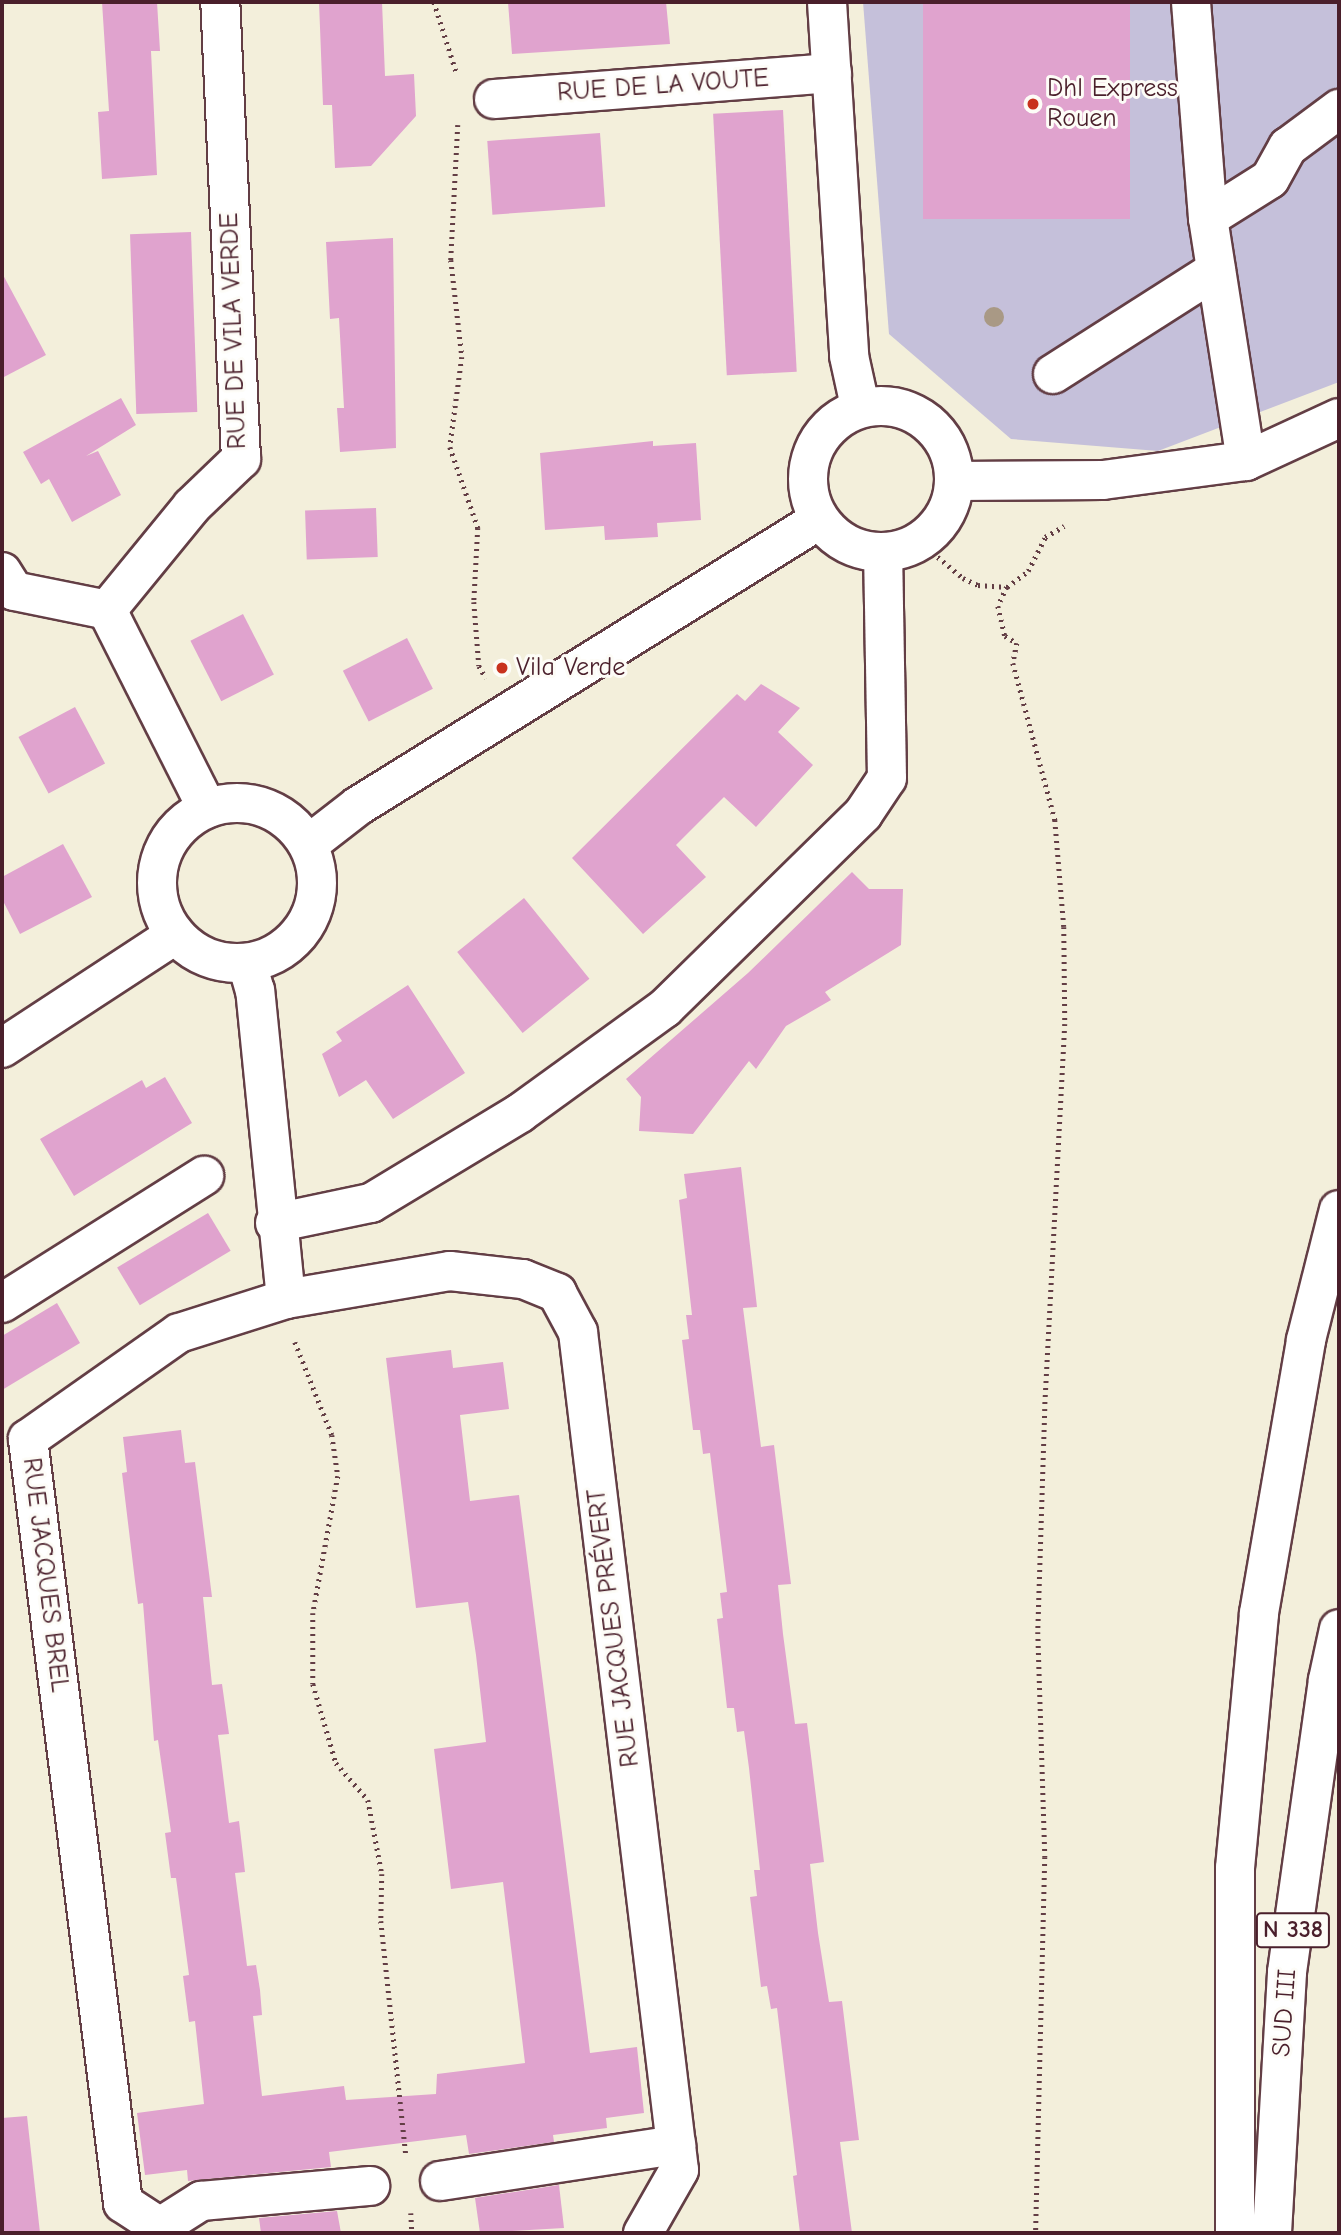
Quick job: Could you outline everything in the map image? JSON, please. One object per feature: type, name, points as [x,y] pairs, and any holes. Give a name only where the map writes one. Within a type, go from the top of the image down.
[{"type":"main road","name":"RUE DE VILA VERDE","points":[[107,610],[192,506],[241,459],[220,2]]},
{"type":"main road","points":[[827,2],[849,356],[860,407]]},
{"type":"main road","points":[[1191,2],[1208,218],[1246,461]]},
{"type":"main road","name":"RUE DE LA VOUTE","points":[[494,99],[832,74]]},
{"type":"main road","points":[[1208,218],[1270,179],[1288,147],[1339,109]]},
{"type":"main road","points":[[1053,374],[1216,270]]},
{"type":"main road","points":[[860,407],[904,408],[925,420],[941,436],[951,457],[955,481],[951,505],[939,526],[920,542],[883,553],[854,548],[834,537],[820,520],[810,500],[811,456],[821,435],[837,419],[860,407]]},
{"type":"main road","points":[[955,481],[1103,480],[1246,461],[1339,418]]},
{"type":"main road","points":[[309,844],[358,806],[820,520]]},
{"type":"main road","points":[[275,1223],[371,1203],[520,1113],[665,1008],[863,814],[887,778],[883,553]]},
{"type":"main road","points":[[2,572],[14,592],[107,610],[207,808]]},
{"type":"main road","points":[[242,803],[270,810],[309,844],[318,881],[313,912],[297,938],[272,956],[247,963],[205,958],[175,935],[159,908],[156,876],[165,846],[184,821],[207,808],[242,803]]},
{"type":"main road","points":[[2,1048],[175,935]]},
{"type":"main road","points":[[247,963],[255,991],[275,1223],[286,1299]]},
{"type":"main road","points":[[2,1303],[204,1177]]},
{"type":"main road","points":[[1235,2233],[1235,1868],[1259,1613],[1306,1340],[1339,1210]]},
{"type":"main road","name":"RUE JACQUES PRÉVERT","points":[[286,1299],[450,1271],[523,1279],[557,1293],[578,1332],[679,2170],[643,2233]]},
{"type":"main road","name":"RUE JACQUES BREL","points":[[165,2230],[123,2203],[28,1439],[179,1333],[286,1299]]},
{"type":"main road","name":"SUD III","points":[[1272,2233],[1287,1972],[1328,1680],[1339,1629]]},
{"type":"main road","points":[[423,2174],[676,2145]]},
{"type":"main road","points":[[165,2230],[201,2201],[370,2186]]},
{"type":"path","points":[[434,2],[457,85]]},
{"type":"path","points":[[458,122],[451,260],[463,357],[450,447],[478,528],[474,602],[479,666],[505,715]]},
{"type":"path","points":[[920,542],[963,578],[978,585],[1007,587],[998,606],[1005,636],[1017,643],[1013,663],[1055,820],[1064,928],[1065,1024],[1038,1632],[1045,1857],[1036,2233]]},
{"type":"path","points":[[286,1299],[295,1346],[332,1434],[336,1462],[333,1517],[313,1613],[313,1684],[336,1763],[368,1800],[371,1812],[382,1874],[381,1921],[423,2174]]},
{"type":"path","points":[[411,2207],[412,2233]]},
{"type":"shaded area","points":[[863,2],[1339,2],[1339,382],[1158,451],[1011,439],[889,334]]},
{"type":"building","points":[[102,2],[157,2],[160,51],[151,51],[157,175],[102,179],[98,112],[109,111]]},
{"type":"building","points":[[319,2],[382,2],[385,76],[414,74],[416,116],[371,166],[335,168],[332,105],[323,105]]},
{"type":"building","points":[[508,2],[666,2],[670,44],[512,54]]},
{"type":"building","name":"Dhl Express Rouen","points":[[923,2],[1130,2],[1130,219],[923,219]]},
{"type":"building","points":[[783,110],[797,372],[727,375],[713,114]]},
{"type":"building","points":[[600,133],[605,207],[492,215],[487,141]]},
{"type":"building","points":[[191,232],[197,412],[136,414],[130,234]]},
{"type":"building","points":[[393,238],[396,448],[340,452],[337,408],[344,408],[339,318],[330,319],[326,242]]},
{"type":"building","points":[[2,273],[46,355],[2,378]]},
{"type":"building","points":[[121,398],[136,425],[86,456],[98,451],[121,495],[72,522],[49,479],[41,484],[23,452]]},
{"type":"building","points":[[653,441],[653,446],[696,443],[701,520],[657,523],[658,537],[605,540],[604,526],[545,530],[540,453]]},
{"type":"building","points":[[376,508],[378,557],[307,559],[305,510]]},
{"type":"building","points":[[243,614],[274,675],[221,701],[190,641]]},
{"type":"building","points":[[407,638],[433,689],[369,721],[343,671]]},
{"type":"building","points":[[761,684],[800,708],[778,732],[813,765],[756,827],[724,797],[676,845],[706,877],[643,934],[572,858],[737,694],[745,701]]},
{"type":"building","points":[[75,707],[105,764],[49,794],[18,737]]},
{"type":"building","points":[[63,844],[92,897],[20,934],[2,899],[2,877]]},
{"type":"building","points":[[852,872],[869,889],[903,889],[901,945],[825,992],[831,1000],[786,1026],[756,1069],[749,1061],[693,1134],[639,1131],[641,1097],[626,1079],[748,973]]},
{"type":"building","points":[[524,898],[589,979],[523,1033],[457,952]]},
{"type":"building","points":[[408,985],[465,1073],[393,1119],[366,1080],[339,1097],[322,1054],[342,1041],[336,1032]]},
{"type":"building","points":[[165,1077],[192,1123],[74,1196],[40,1139],[142,1080],[146,1088]]},
{"type":"building","points":[[741,1167],[757,1307],[743,1308],[761,1447],[774,1445],[791,1584],[778,1585],[783,1634],[795,1724],[807,1723],[824,1862],[810,1864],[818,1933],[829,2002],[842,2001],[859,2140],[840,2142],[852,2233],[800,2233],[793,2176],[797,2175],[777,2008],[771,2009],[767,1986],[761,1987],[750,1897],[757,1896],[754,1870],[760,1870],[744,1731],[737,1732],[734,1708],[727,1708],[717,1619],[723,1618],[720,1593],[727,1592],[710,1453],[703,1454],[700,1430],[693,1430],[682,1340],[689,1339],[686,1315],[692,1315],[679,1200],[687,1198],[684,1174]]},
{"type":"building","points":[[208,1213],[231,1251],[140,1305],[117,1268]]},
{"type":"building","points":[[57,1303],[80,1343],[2,1390],[2,1336]]},
{"type":"building","points":[[451,1350],[453,1368],[503,1362],[509,1409],[460,1415],[470,1501],[519,1495],[590,2053],[637,2047],[644,2113],[606,2118],[607,2128],[553,2135],[554,2142],[469,2154],[466,2135],[329,2152],[331,2167],[188,2181],[187,2170],[145,2175],[137,2113],[204,2104],[195,2021],[189,2022],[183,1976],[189,1975],[176,1878],[171,1878],[165,1833],[171,1832],[158,1740],[154,1741],[143,1603],[138,1604],[122,1473],[127,1472],[123,1437],[181,1430],[185,1463],[195,1462],[212,1597],[203,1597],[212,1685],[222,1684],[229,1734],[218,1735],[229,1823],[239,1821],[245,1872],[235,1873],[247,1966],[256,1965],[260,1990],[262,2015],[253,2016],[262,2096],[344,2086],[346,2100],[436,2094],[437,2074],[525,2063],[503,1882],[451,1889],[434,1749],[486,1742],[476,1655],[468,1602],[416,1608],[386,1358]]},
{"type":"building","points":[[27,2116],[40,2233],[2,2233],[2,2118]]},
{"type":"building","points":[[559,2185],[564,2228],[480,2233],[475,2198]]},
{"type":"building","points":[[337,2211],[341,2233],[261,2233],[259,2218]]},
{"type":"place","name":"Dhl Express Rouen","points":[[1033,104]]},
{"type":"place","name":"Vila Verde","points":[[502,668]]}]
